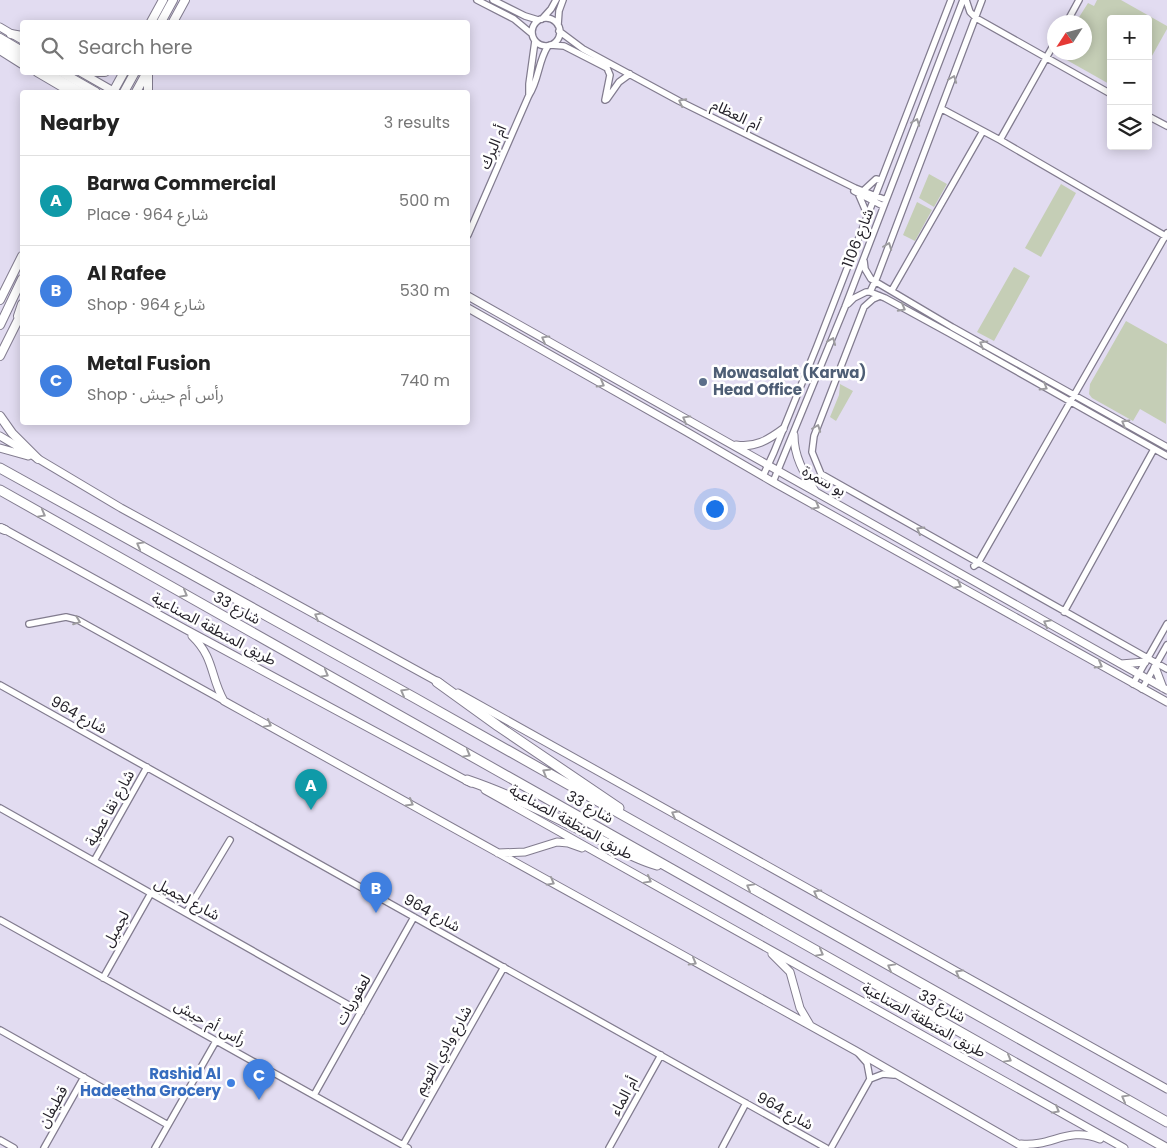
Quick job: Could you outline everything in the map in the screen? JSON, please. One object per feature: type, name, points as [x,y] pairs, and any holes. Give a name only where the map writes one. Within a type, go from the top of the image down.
[{"type":"highway","name":"شارع 33","points":[[0,468],[406,693],[1167,1122]]},
{"type":"highway","name":"شارع 33","points":[[0,490],[1166,1148]]},
{"type":"highway","points":[[437,682],[498,726],[593,789],[649,830]]},
{"type":"highway","points":[[467,780],[501,792],[634,857],[671,869]]},
{"type":"main road","points":[[151,20],[163,0]]},
{"type":"main road","points":[[162,20],[173,0]]},
{"type":"main road","points":[[174,20],[185,0]]},
{"type":"main road","points":[[11,34],[20,36]]},
{"type":"main road","points":[[0,38],[20,50]]},
{"type":"main road","points":[[0,50],[20,63]]},
{"type":"main road","points":[[42,75],[68,90]]},
{"type":"main road","points":[[66,75],[92,90]]},
{"type":"main road","points":[[115,90],[122,75]]},
{"type":"main road","points":[[125,90],[133,75]]},
{"type":"main road","points":[[137,90],[146,75]]},
{"type":"main road","points":[[148,75],[148,90]]},
{"type":"main road","points":[[0,300],[20,260]]},
{"type":"main road","points":[[0,325],[20,283]]},
{"type":"main road","points":[[12,332],[20,310]]},
{"type":"main road","points":[[0,356],[20,316]]},
{"type":"main road","points":[[0,416],[12,434],[38,458]]},
{"type":"street","points":[[476,0],[514,19],[542,46],[564,46],[607,68],[610,75],[606,100],[619,82],[630,74]]},
{"type":"street","points":[[493,0],[525,16],[553,20],[558,28]]},
{"type":"street","points":[[533,38],[533,26],[551,9],[556,0]]},
{"type":"street","points":[[549,46],[556,41],[559,12],[564,0]]},
{"type":"street","name":"شارع 1106","points":[[763,476],[784,430],[951,0]]},
{"type":"street","points":[[964,0],[970,12],[976,18],[1047,57],[1000,140]]},
{"type":"street","name":"شارع 1106","points":[[773,482],[794,435],[845,307],[964,0]]},
{"type":"street","points":[[870,292],[876,281],[942,109],[982,0]]},
{"type":"street","points":[[1070,15],[1079,0]]},
{"type":"street","points":[[0,27],[20,39]]},
{"type":"street","name":"أم العظام","points":[[558,28],[583,49],[679,101],[831,176],[840,183],[884,203]]},
{"type":"street","name":"أم البرك","points":[[529,95],[533,38]]},
{"type":"street","points":[[0,45],[20,57]]},
{"type":"street","name":"أم البرك","points":[[470,230],[534,87],[542,55],[549,46]]},
{"type":"street","points":[[1052,60],[1107,92]]},
{"type":"street","points":[[52,75],[78,90]]},
{"type":"street","points":[[85,75],[111,90]]},
{"type":"street","points":[[942,109],[1000,140],[1166,236],[976,564]]},
{"type":"street","points":[[1152,118],[1167,126]]},
{"type":"street","points":[[892,290],[983,131]]},
{"type":"street","points":[[867,214],[860,192],[876,180],[880,180]]},
{"type":"street","points":[[864,259],[866,273],[871,279],[952,327],[1167,447]]},
{"type":"street","points":[[845,307],[860,294],[870,292],[880,296],[1167,456]]},
{"type":"street","points":[[880,296],[873,298],[866,305],[860,316],[814,436],[811,448],[818,470],[825,477],[976,564],[1146,660],[1167,669]]},
{"type":"street","name":"بو سمرة","points":[[470,297],[1165,689]]},
{"type":"street","name":"بو سمرة","points":[[470,309],[773,482],[1167,702]]},
{"type":"street","points":[[729,443],[738,446],[755,445],[769,440],[784,430]]},
{"type":"street","points":[[794,435],[794,446],[799,464],[815,492]]},
{"type":"street","points":[[0,436],[129,512],[1167,1089]]},
{"type":"street","points":[[0,448],[38,458]]},
{"type":"street","points":[[1064,612],[1154,449]]},
{"type":"street","name":"طريق المنطقة الصناعية","points":[[1,528],[606,856],[1124,1148]]},
{"type":"street","points":[[29,624],[66,617],[78,620],[392,793],[495,853],[548,880],[856,1051],[1025,1148]]},
{"type":"street","points":[[1133,684],[1167,624]]},
{"type":"street","points":[[185,629],[206,652],[224,701]]},
{"type":"street","points":[[1142,689],[1167,645]]},
{"type":"street","points":[[1120,664],[1146,660]]},
{"type":"street","points":[[1156,665],[1165,689]]},
{"type":"street","name":"شارع 964","points":[[0,685],[826,1148]]},
{"type":"street","name":"شارع نقا عطية","points":[[94,861],[147,767]]},
{"type":"street","name":"شارع لجميل","points":[[0,808],[361,1012]]},
{"type":"street","points":[[186,913],[230,840]]},
{"type":"street","points":[[495,853],[525,852],[557,842],[568,843],[606,856]]},
{"type":"street","name":"لجميل","points":[[103,978],[151,893]]},
{"type":"street","name":"لعقوريات","points":[[314,1095],[414,917]]},
{"type":"street","name":"رأس أم حيش","points":[[0,920],[406,1147]]},
{"type":"street","points":[[754,940],[780,961],[790,972],[800,1008],[811,1027]]},
{"type":"street","name":"شارع وادي التويم","points":[[406,1147],[504,968]]},
{"type":"street","points":[[0,1030],[168,1126]]},
{"type":"street","points":[[155,1148],[216,1041]]},
{"type":"street","points":[[831,1148],[870,1079],[867,1063],[856,1051]]},
{"type":"street","name":"أم الماء","points":[[609,1148],[661,1056]]},
{"type":"street","points":[[870,1079],[884,1074],[899,1076]]},
{"type":"street","name":"قطيفان","points":[[44,1148],[84,1077]]},
{"type":"street","points":[[722,1148],[746,1103]]},
{"type":"street","points":[[1018,1144],[1039,1144],[1079,1133],[1092,1135],[1124,1148]]},
{"type":"street","points":[[0,1140],[14,1148]]},
{"type":"green space","points":[[1097,0],[1121,0],[1148,15],[1107,15],[1107,83],[1067,60],[1092,60],[1092,15],[1080,15],[1088,3],[1094,6]]},
{"type":"green space","points":[[1152,18],[1167,26],[1152,56]]},
{"type":"green space","points":[[929,174],[947,184],[934,207],[919,198]]},
{"type":"green space","points":[[1061,184],[1076,193],[1041,257],[1025,248]]},
{"type":"green space","points":[[917,202],[932,210],[915,241],[903,235]]},
{"type":"green space","points":[[1014,267],[1030,276],[994,341],[977,332]]},
{"type":"green space","points":[[1126,321],[1167,344],[1166,424],[1140,409],[1133,421],[1092,398],[1089,394],[1090,384]]},
{"type":"green space","points":[[840,384],[853,391],[836,421],[830,417],[839,395]]},
{"type":"place","name":"Mowasalat (Karwa) Head Office","points":[[703,382]]},
{"type":"place","name":"Barwa Commercial","points":[[311,810]]},
{"type":"place","name":"Al Rafee","points":[[376,913]]},
{"type":"place","name":"Rashid Al Hadeetha Grocery","points":[[231,1083]]},
{"type":"place","name":"Metal Fusion","points":[[259,1100]]}]
